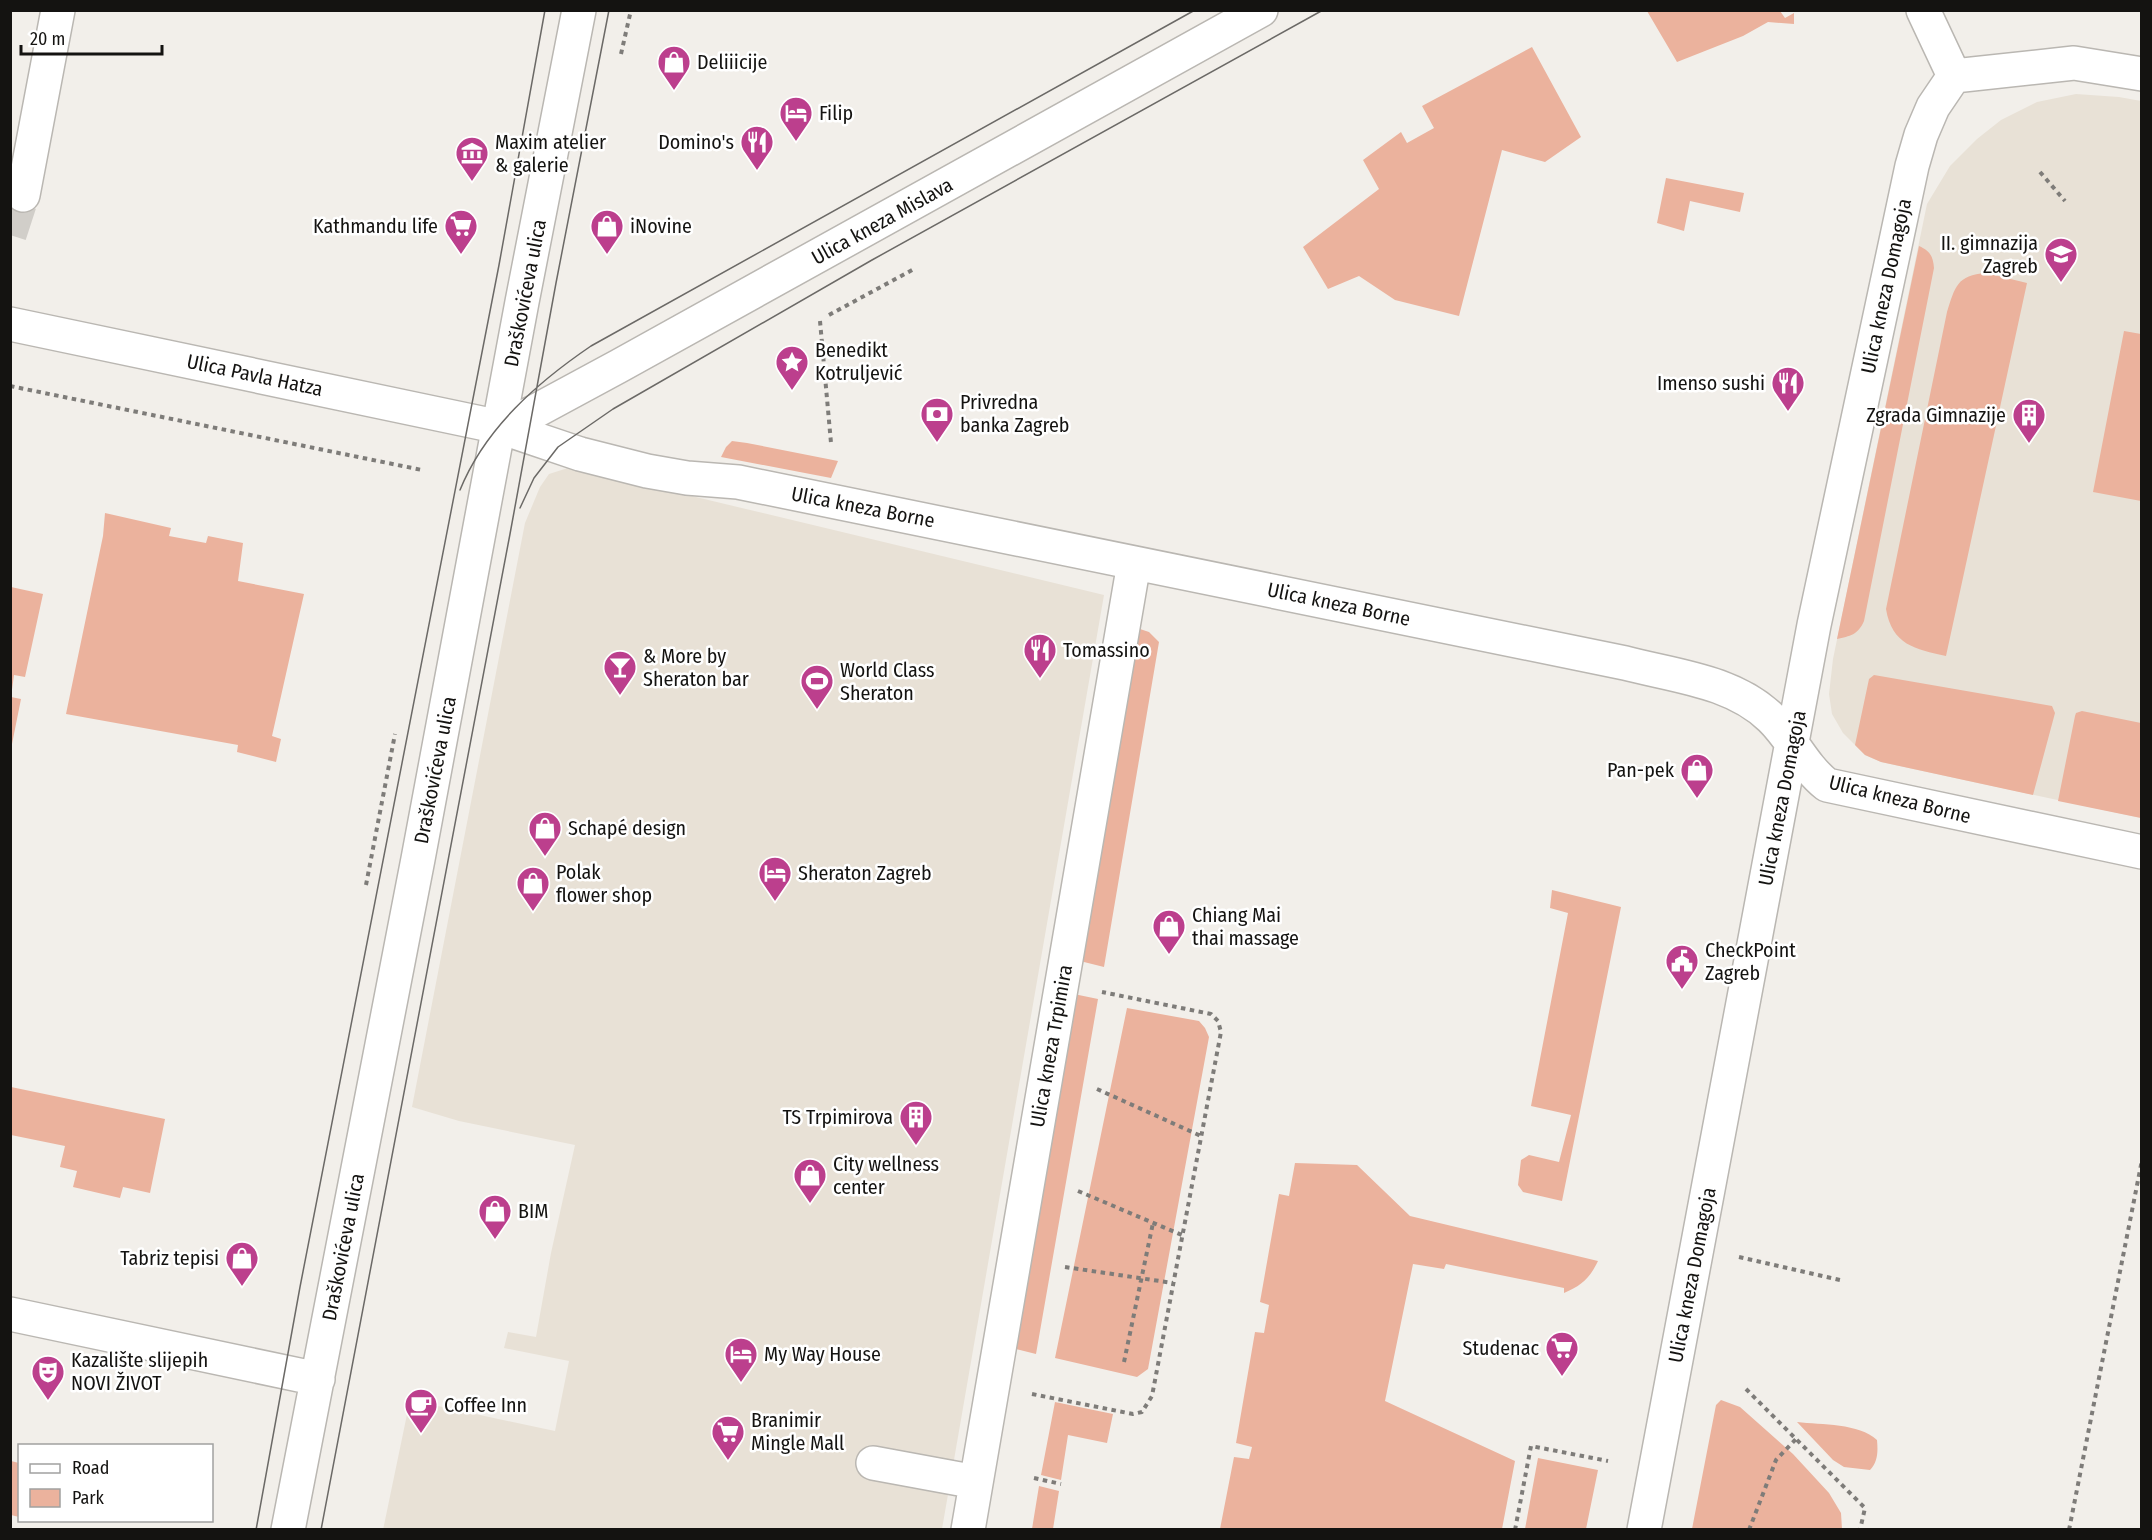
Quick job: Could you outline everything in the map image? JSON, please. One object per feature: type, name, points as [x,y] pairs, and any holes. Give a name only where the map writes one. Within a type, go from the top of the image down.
[{"type":"street","points":[[23,195],[58,10]]},
{"type":"street","name":"Draškovićeva ulica","points":[[288,1530],[579,10]]},
{"type":"street","name":"Ulica kneza Mislava","points":[[500,427],[532,413],[619,366],[1261,10]]},
{"type":"street","points":[[1923,10],[1954,76],[2074,63],[2142,74]]},
{"type":"street","name":"Ulica kneza Domagoja","points":[[1644,1530],[1814,625],[1912,166],[1921,135],[1933,107],[1954,76]]},
{"type":"street","name":"Ulica Pavla Hatza","points":[[10,324],[500,427]]},
{"type":"street","name":"Ulica kneza Borne","points":[[500,427],[603,461],[687,478],[738,482],[1134,562],[1625,663],[1722,688],[1750,700],[1772,718],[1815,775],[1827,785],[2142,852]]},
{"type":"street","name":"Ulica kneza Trpimira","points":[[968,1530],[1134,562]]},
{"type":"street","points":[[10,1314],[318,1379]]},
{"type":"street","points":[[873,1463],[976,1482]]},
{"type":"path","points":[[621,54],[631,10]]},
{"type":"path","points":[[2040,172],[2065,201]]},
{"type":"path","points":[[829,315],[914,269]]},
{"type":"path","points":[[820,321],[831,443]]},
{"type":"path","points":[[10,386],[422,470]]},
{"type":"path","points":[[366,885],[395,734]]},
{"type":"path","points":[[993,1387],[1133,1414],[1142,1412],[1152,1396],[1221,1032],[1218,1021],[1211,1014],[1062,982]]},
{"type":"path","points":[[1097,1089],[1201,1136]]},
{"type":"path","points":[[2069,1530],[2142,1160]]},
{"type":"path","points":[[1078,1191],[1182,1235]]},
{"type":"path","points":[[1124,1362],[1153,1223]]},
{"type":"path","points":[[1739,1257],[1840,1280]]},
{"type":"path","points":[[1065,1267],[1173,1283]]},
{"type":"path","points":[[1746,1389],[1864,1508],[1860,1530]]},
{"type":"path","points":[[1749,1530],[1776,1460],[1797,1439]]},
{"type":"path","points":[[1515,1530],[1531,1446],[1608,1461]]},
{"type":"path","points":[[1034,1478],[1060,1484]]},
{"type":"shaded area","points":[[2076,94],[2141,101],[2141,818],[1881,762],[1865,755],[1843,733],[1832,714],[1829,694],[1833,659],[1927,204],[1950,166],[1977,139],[2001,120],[2037,102]]},
{"type":"shaded area","points":[[571,467],[1104,595],[942,1529],[383,1530],[410,1400],[555,1431],[569,1361],[504,1348],[508,1332],[536,1337],[551,1253],[575,1145],[459,1121],[412,1107],[525,523],[540,487],[549,474]]},
{"type":"green space","points":[[1647,11],[1780,11],[1785,18],[1794,13],[1794,24],[1768,22],[1743,36],[1677,62]]},
{"type":"green space","points":[[1532,47],[1581,137],[1545,162],[1502,150],[1459,316],[1395,300],[1359,276],[1328,289],[1303,247],[1379,189],[1363,160],[1401,132],[1407,143],[1434,128],[1422,106]]},
{"type":"green space","points":[[1666,178],[1744,193],[1740,212],[1690,201],[1684,231],[1657,223]]},
{"type":"green space","points":[[1919,246],[1930,254],[1934,268],[1864,621],[1862,626],[1850,636],[1837,639]]},
{"type":"green space","points":[[1986,273],[2027,283],[1946,656],[1915,648],[1899,638],[1889,621],[1886,609],[1947,312],[1955,289],[1963,280],[1969,276]]},
{"type":"green space","points":[[2124,331],[2141,334],[2141,501],[2093,492]]},
{"type":"green space","points":[[732,441],[838,461],[831,478],[721,457]]},
{"type":"green space","points":[[105,513],[171,528],[169,536],[206,543],[208,536],[243,543],[238,581],[304,594],[272,736],[281,739],[276,762],[237,752],[238,745],[66,714],[103,536]]},
{"type":"green space","points":[[11,587],[43,594],[25,677],[14,675],[11,697]]},
{"type":"green space","points":[[1140,629],[1149,632],[1159,642],[1104,967],[1076,960]]},
{"type":"green space","points":[[1874,675],[2052,706],[2055,713],[2033,795],[1881,762],[1865,755],[1855,745],[1869,679]]},
{"type":"green space","points":[[11,697],[21,699],[11,749]]},
{"type":"green space","points":[[2082,711],[2141,723],[2141,818],[2058,801],[2075,716],[2076,713]]},
{"type":"green space","points":[[1552,890],[1621,907],[1562,1201],[1523,1192],[1518,1185],[1521,1160],[1529,1155],[1559,1162],[1571,1115],[1531,1106],[1568,913],[1550,908]]},
{"type":"green space","points":[[1069,993],[1098,999],[1036,1354],[1012,1348]]},
{"type":"green space","points":[[1127,1008],[1199,1021],[1209,1037],[1148,1369],[1137,1377],[1055,1358]]},
{"type":"green space","points":[[11,1087],[165,1119],[150,1193],[123,1187],[120,1198],[73,1187],[77,1171],[60,1167],[65,1146],[11,1135]]},
{"type":"green space","points":[[1295,1163],[1357,1165],[1410,1216],[1598,1261],[1584,1281],[1564,1293],[1564,1288],[1446,1264],[1444,1269],[1413,1264],[1385,1401],[1515,1461],[1502,1529],[1220,1529],[1234,1457],[1249,1459],[1252,1447],[1236,1443],[1255,1332],[1264,1333],[1269,1305],[1260,1302],[1279,1194],[1289,1196]]},
{"type":"green space","points":[[1721,1400],[1740,1407],[1793,1454],[1829,1493],[1841,1513],[1842,1529],[1692,1529],[1716,1405]]},
{"type":"green space","points":[[1055,1402],[1113,1414],[1107,1443],[1068,1435],[1061,1480],[1041,1475]]},
{"type":"green space","points":[[1797,1422],[1840,1426],[1869,1434],[1877,1440],[1875,1463],[1870,1470],[1844,1467],[1833,1460]]},
{"type":"green space","points":[[1538,1458],[1598,1470],[1586,1529],[1525,1529]]},
{"type":"green space","points":[[11,1461],[18,1463],[18,1517],[11,1515]]},
{"type":"green space","points":[[1039,1486],[1059,1491],[1053,1529],[1032,1529]]},
{"type":"tunnel","points":[[10,235],[23,195]]},
{"type":"tram line","points":[[256,1530],[300,1287],[499,265],[545,10]]},
{"type":"tram line","points":[[321,1530],[609,10]]},
{"type":"tram line","points":[[460,490],[484,446],[515,408],[552,375],[591,346],[1195,10]]},
{"type":"tram line","points":[[520,508],[534,478],[558,447],[613,409],[872,260],[1323,10]]},
{"type":"place","name":"Deliiicije","points":[[674,91]]},
{"type":"place","name":"Filip","points":[[796,142]]},
{"type":"place","name":"Domino's","points":[[757,171]]},
{"type":"place","name":"Maxim atelier & galerie","points":[[472,182]]},
{"type":"place","name":"Kathmandu life","points":[[461,255]]},
{"type":"place","name":"iNovine","points":[[607,255]]},
{"type":"place","name":"II. gimnazija Zagreb","points":[[2061,283]]},
{"type":"place","name":"Benedikt Kotruljević","points":[[792,391]]},
{"type":"place","name":"Imenso sushi","points":[[1788,412]]},
{"type":"place","name":"Privredna banka Zagreb","points":[[937,443]]},
{"type":"place","name":"Zgrada Gimnazije","points":[[2029,444]]},
{"type":"place","name":"Tomassino","points":[[1040,679]]},
{"type":"place","name":"& More by Sheraton bar","points":[[620,696]]},
{"type":"place","name":"World Class Sheraton","points":[[817,710]]},
{"type":"place","name":"Pan-pek","points":[[1697,799]]},
{"type":"place","name":"Schapé design","points":[[545,857]]},
{"type":"place","name":"Sheraton Zagreb","points":[[775,902]]},
{"type":"place","name":"Polak flower shop","points":[[533,912]]},
{"type":"place","name":"Chiang Mai thai massage","points":[[1169,955]]},
{"type":"place","name":"CheckPoint Zagreb","points":[[1682,990]]},
{"type":"place","name":"TS Trpimirova","points":[[916,1146]]},
{"type":"place","name":"City wellness center","points":[[810,1204]]},
{"type":"place","name":"BIM","points":[[495,1240]]},
{"type":"place","name":"Tabriz tepisi","points":[[242,1287]]},
{"type":"place","name":"Studenac","points":[[1562,1377]]},
{"type":"place","name":"My Way House","points":[[741,1383]]},
{"type":"place","name":"Kazalište slijepih NOVI ŽIVOT","points":[[48,1401]]},
{"type":"place","name":"Coffee Inn","points":[[421,1434]]},
{"type":"place","name":"Branimir Mingle Mall","points":[[728,1461]]}]
